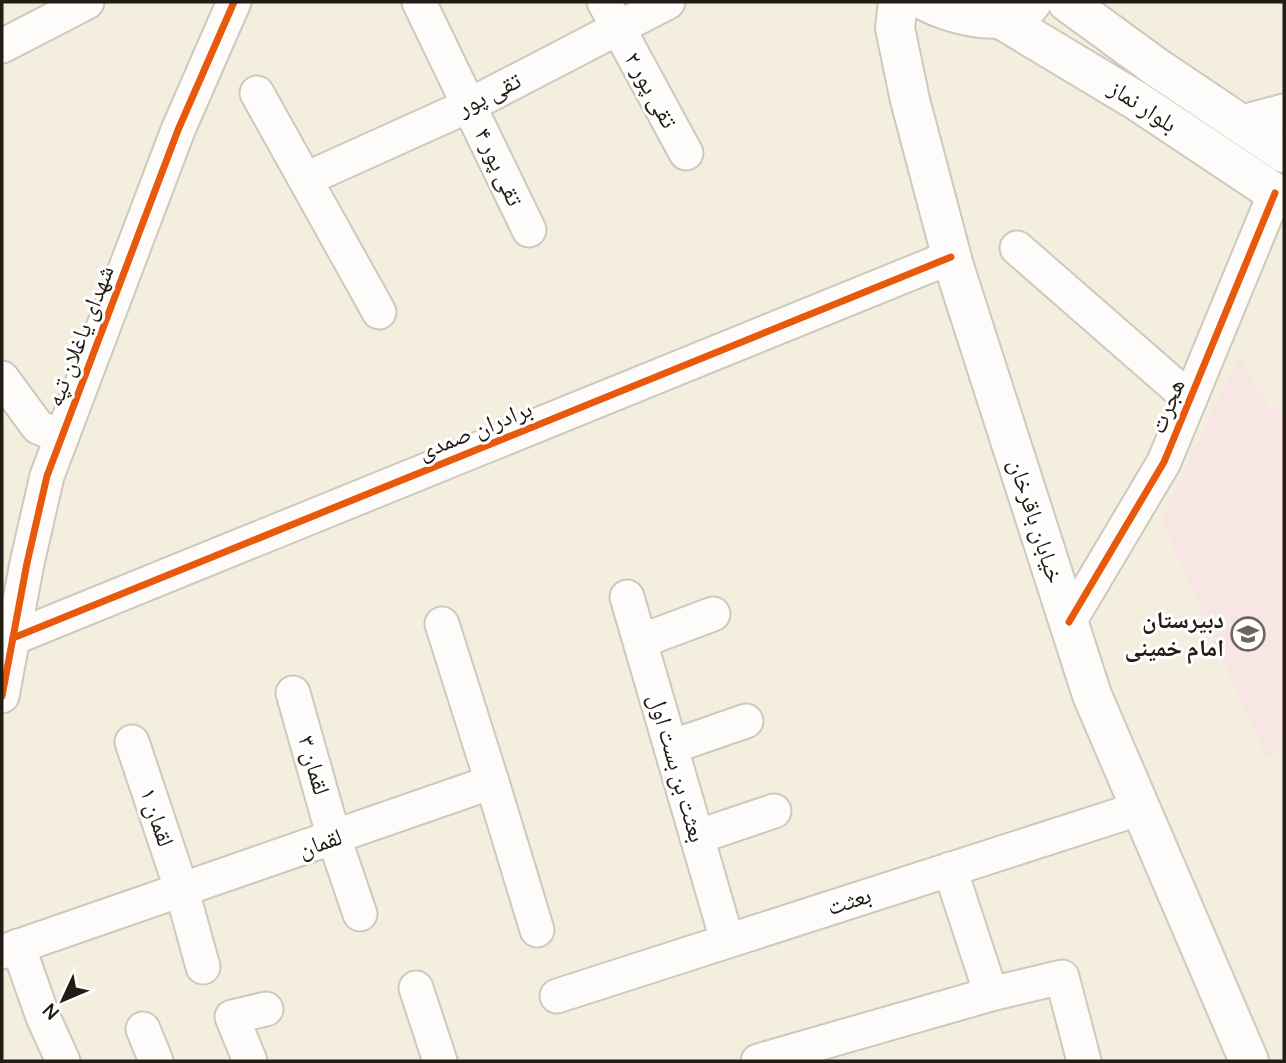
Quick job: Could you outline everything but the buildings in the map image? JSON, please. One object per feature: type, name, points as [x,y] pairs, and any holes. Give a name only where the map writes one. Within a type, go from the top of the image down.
[{"type":"main road","name":"خیابان باقرخان","points":[[898,2],[895,28],[910,100],[951,257],[1092,695],[1250,1061]]},
{"type":"main road","points":[[926,2],[977,19],[1015,10]]},
{"type":"main road","name":"بلوار نماز","points":[[1067,2],[1284,153]]},
{"type":"main road","name":"بلوار نماز","points":[[1015,10],[1093,75],[1280,196]]},
{"type":"main road","points":[[1093,75],[1082,48],[1091,36],[1110,33]]},
{"type":"street","points":[[2,46],[87,2]]},
{"type":"street","name":"شهدای یاغلان تپه","points":[[2,696],[8,654],[47,476],[178,130],[234,2]]},
{"type":"street","name":"تقی پور ۴","points":[[419,2],[528,230]]},
{"type":"street","name":"تقی پور","points":[[306,179],[470,105],[610,14],[668,2]]},
{"type":"street","name":"تقی پور ۲","points":[[610,14],[686,152]]},
{"type":"street","points":[[257,93],[379,312]]},
{"type":"street","points":[[1239,123],[1284,111]]},
{"type":"street","name":"هجرت","points":[[1069,622],[1164,462],[1280,196]]},
{"type":"street","points":[[1017,248],[1191,399]]},
{"type":"street","name":"برادران صمدی","points":[[8,654],[951,257]]},
{"type":"street","points":[[2,378],[38,427],[62,437]]},
{"type":"street","name":"بعثت بن بست اول","points":[[627,597],[727,940]]},
{"type":"street","points":[[640,640],[713,614]]},
{"type":"street","points":[[442,624],[537,930]]},
{"type":"street","name":"لقمان ۳","points":[[293,693],[334,838],[360,914]]},
{"type":"street","points":[[671,747],[746,721]]},
{"type":"street","name":"لقمان ۱","points":[[132,742],[182,891],[204,967]]},
{"type":"street","name":"لقمان","points":[[10,949],[492,782]]},
{"type":"street","name":"بعثت","points":[[557,996],[1141,808]]},
{"type":"street","points":[[697,837],[774,811]]},
{"type":"street","points":[[950,869],[991,994]]},
{"type":"street","points":[[10,949],[63,1061]]},
{"type":"street","points":[[758,1061],[991,994],[1062,977],[1084,1061]]},
{"type":"street","points":[[416,988],[440,1061]]},
{"type":"street","points":[[250,1061],[232,1017],[265,1009]]},
{"type":"street","points":[[143,1029],[156,1061]]},
{"type":"shaded area","name":"دبیرستان امام خمینی","points":[[1239,356],[1270,410],[1284,403],[1284,749],[1266,758],[1161,519]]},
{"type":"cycle path","points":[[2,696],[27,563],[47,476],[178,130],[234,2]]},
{"type":"cycle path","points":[[1069,622],[1164,462],[1275,193]]},
{"type":"cycle path","points":[[13,638],[951,257]]},
{"type":"place","name":"دبیرستان امام خمینی","points":[[1248,634]]}]
